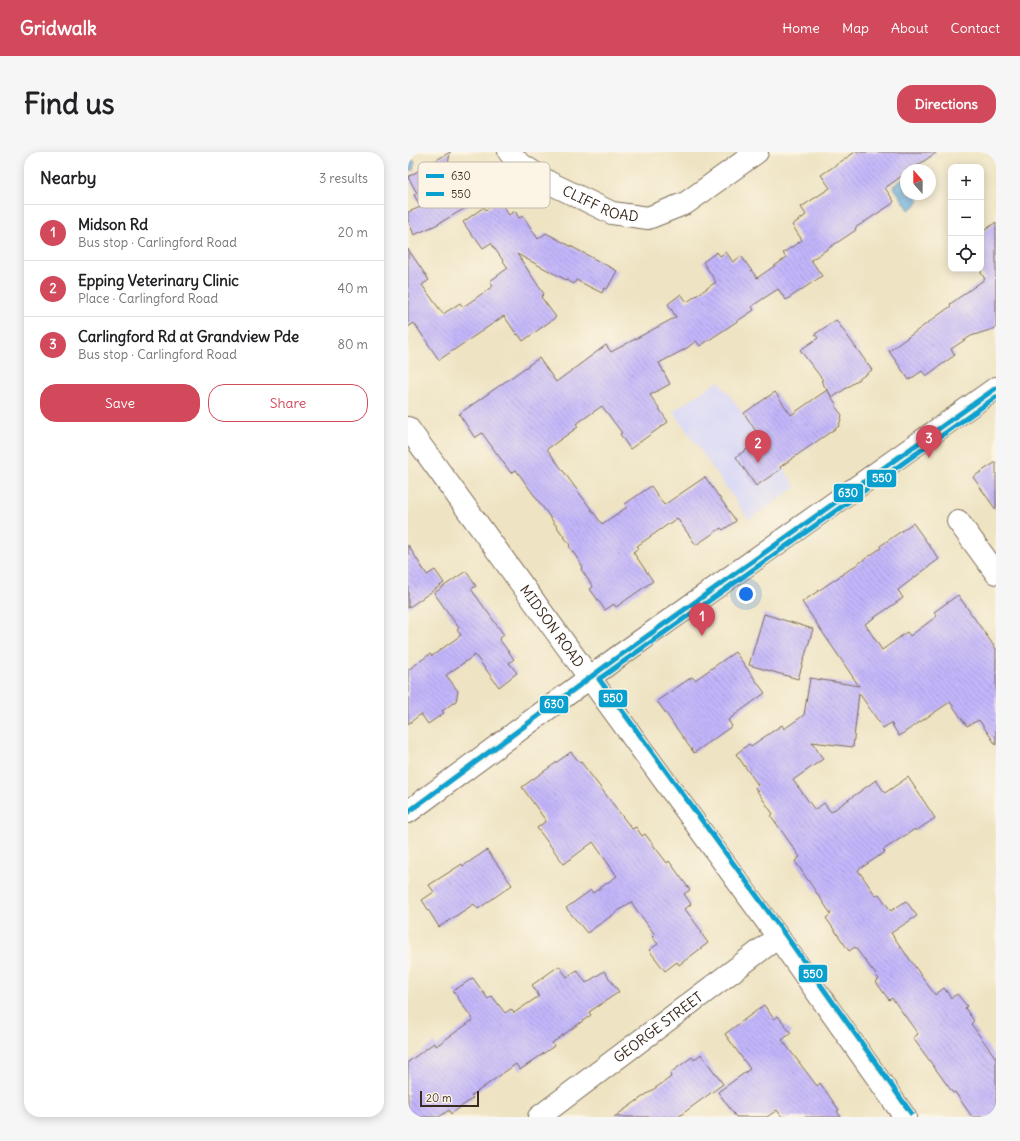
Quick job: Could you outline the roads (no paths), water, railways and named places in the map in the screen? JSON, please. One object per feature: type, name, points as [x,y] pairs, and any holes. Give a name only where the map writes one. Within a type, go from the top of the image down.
[{"type":"street","name":"CLIFF ROAD","points":[[509,152],[518,162]]},
{"type":"street","name":"CLIFF ROAD","points":[[550,183],[612,213],[648,218],[686,203],[757,152]]},
{"type":"street","points":[[408,812],[589,677],[996,388]]},
{"type":"street","name":"MIDSON ROAD","points":[[408,428],[778,937],[905,1117]]},
{"type":"street","points":[[958,521],[996,574]]},
{"type":"street","name":"GEORGE STREET","points":[[539,1117],[778,937]]},
{"type":"water","points":[[408,160],[415,161],[413,170],[408,170]]},
{"type":"water","points":[[900,181],[900,196],[893,186]]},
{"type":"water","points":[[902,200],[919,200],[915,206],[909,210]]},
{"type":"place","name":"Carlingford Rd at Grandview Pde","points":[[929,458]]},
{"type":"place","name":"Epping Veterinary Clinic","points":[[758,463]]},
{"type":"place","name":"Midson Rd","points":[[702,636]]}]
